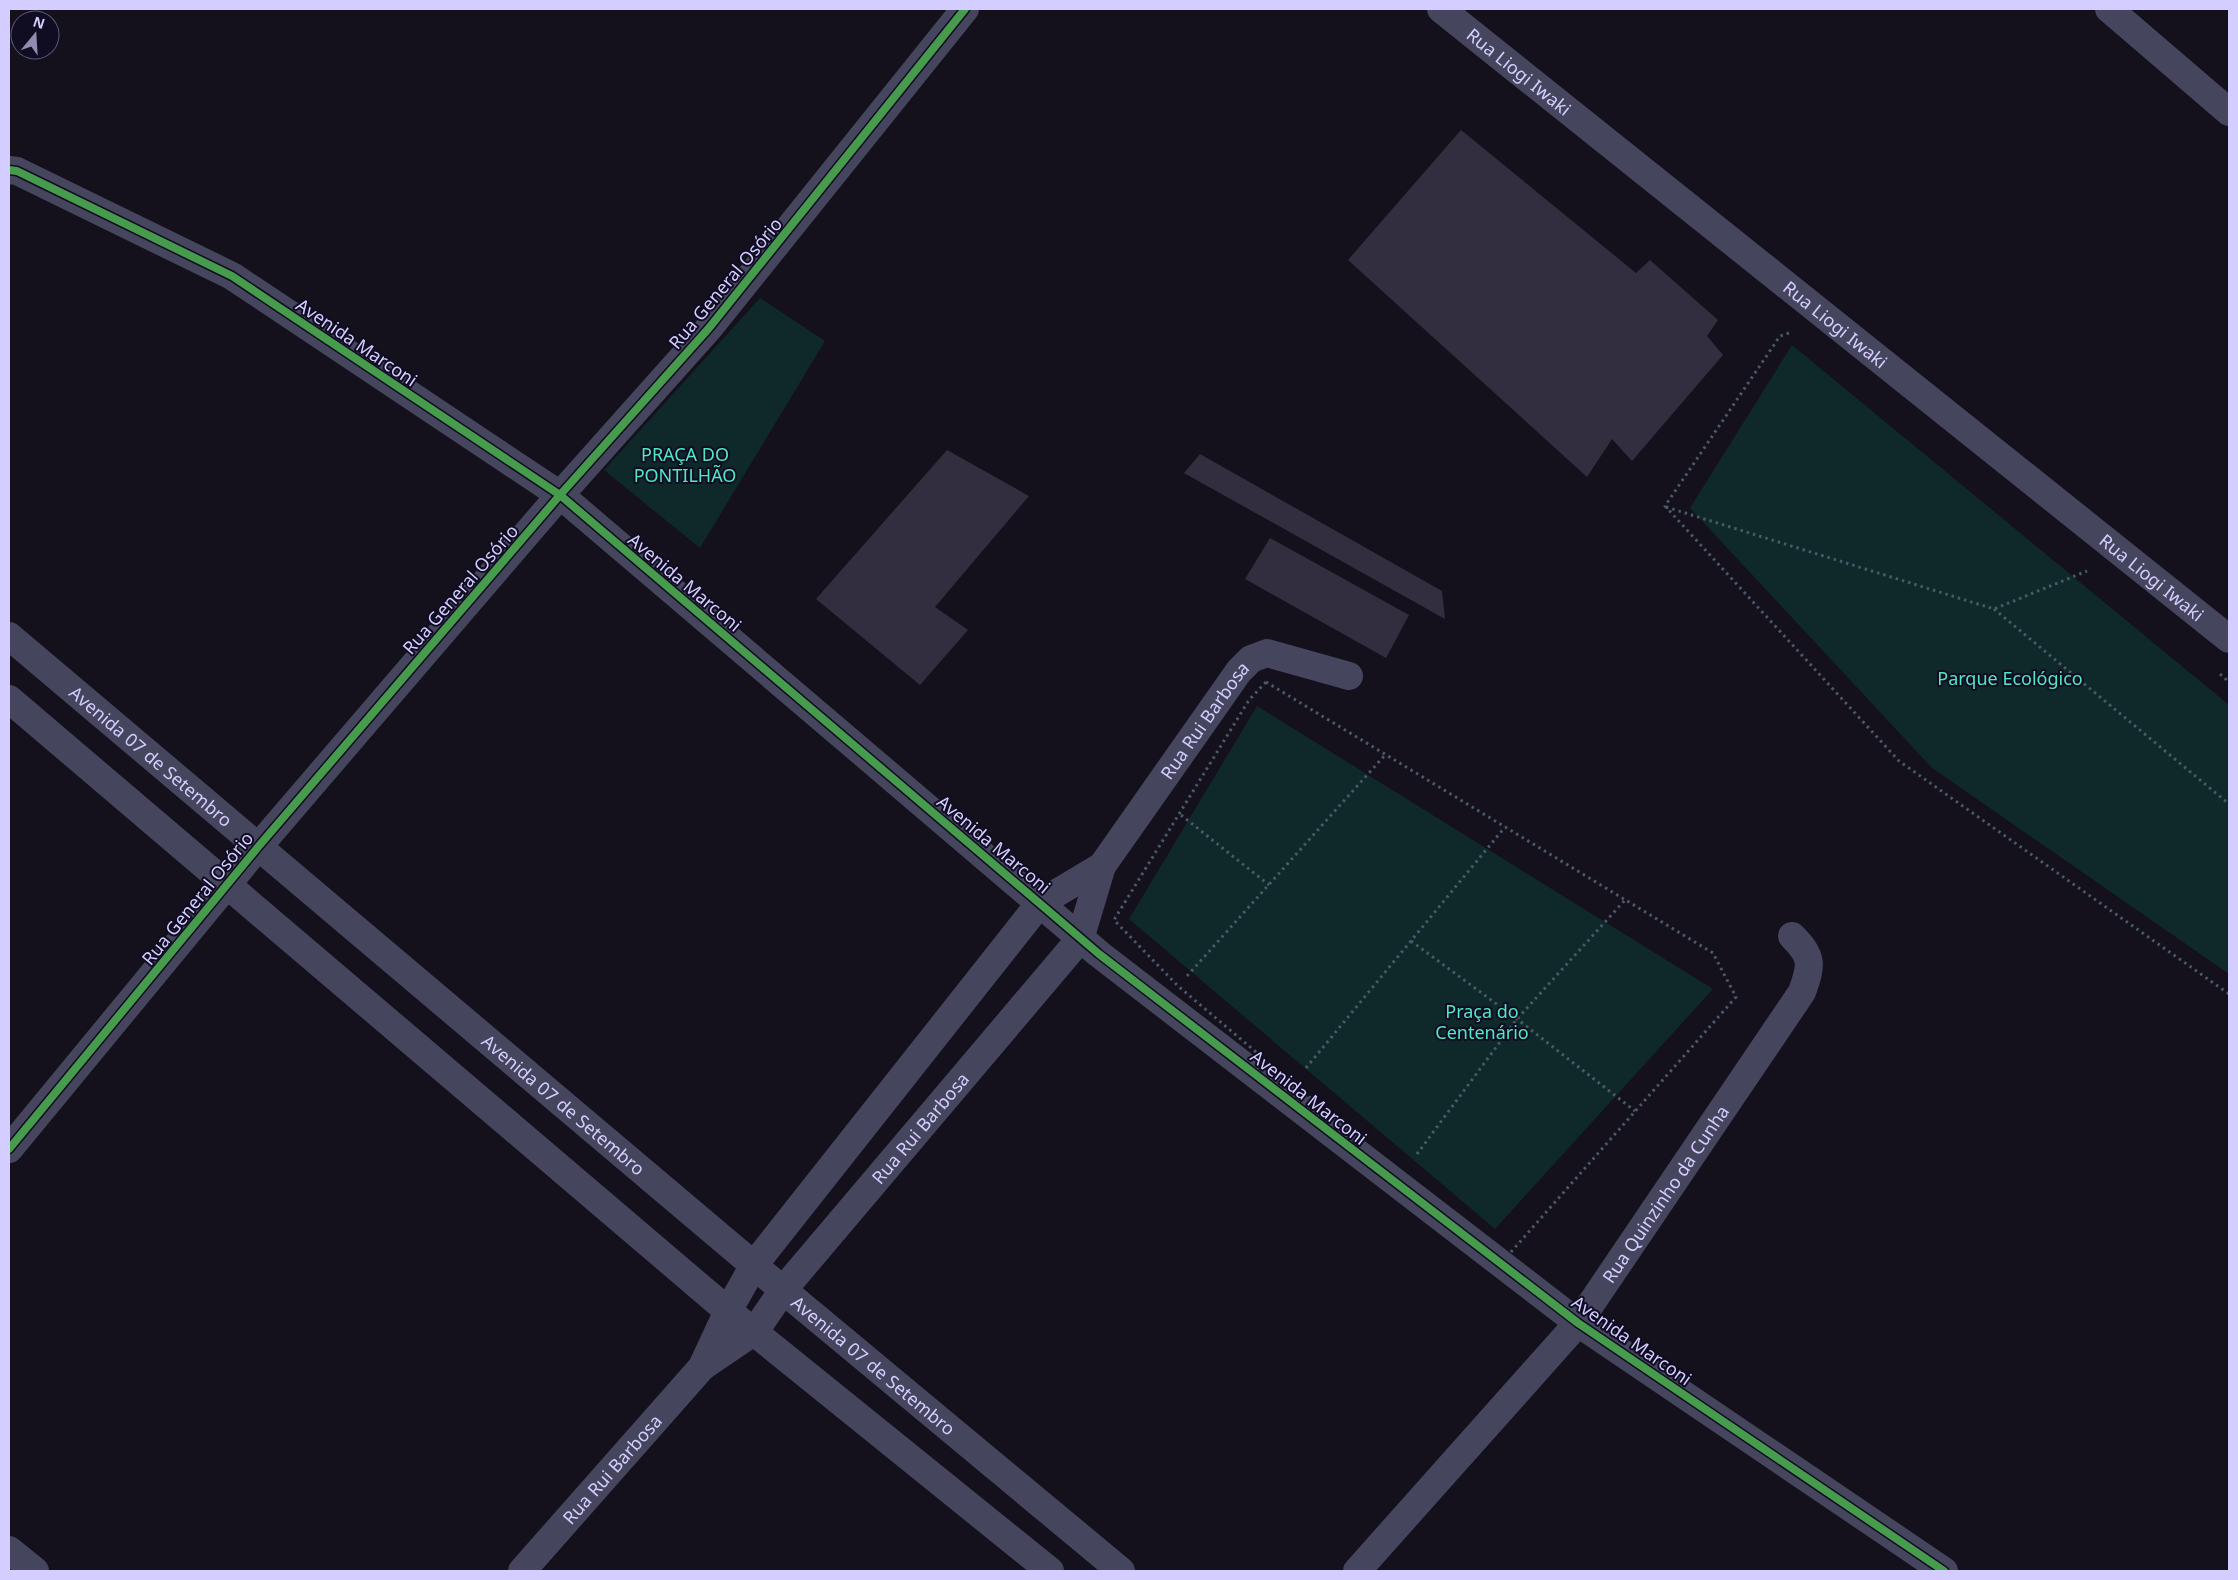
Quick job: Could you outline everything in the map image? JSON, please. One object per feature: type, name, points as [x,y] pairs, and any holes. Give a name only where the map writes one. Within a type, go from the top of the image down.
[{"type":"street","name":"Rua General Osório","points":[[9,1149],[228,886],[258,847],[560,495],[710,328],[965,9]]},
{"type":"street","name":"Rua Liogi Iwaki","points":[[1441,9],[2229,639]]},
{"type":"street","points":[[2109,9],[2229,112]]},
{"type":"street","name":"Avenida Marconi","points":[[9,170],[17,171],[232,276],[560,495],[1080,939],[1578,1323],[1944,1571]]},
{"type":"street","name":"Avenida 07 de Setembro","points":[[9,636],[783,1290],[1121,1571]]},
{"type":"street","name":"Rua Rui Barbosa","points":[[522,1571],[702,1367],[754,1331],[783,1290],[1080,939],[1102,866],[1239,671],[1251,659],[1267,653],[1349,676]]},
{"type":"street","points":[[9,699],[728,1311],[1050,1571]]},
{"type":"street","name":"Rua Rui Barbosa","points":[[702,1367],[728,1311],[754,1264],[1040,903],[1102,866]]},
{"type":"street","name":"Rua Quinzinho da Cunha","points":[[1357,1571],[1578,1323],[1802,992],[1810,970],[1806,950],[1792,936]]},
{"type":"street","points":[[9,1550],[35,1571]]},
{"type":"path","points":[[1665,506],[1780,336],[1793,331]]},
{"type":"path","points":[[1665,506],[1994,609],[2229,804]]},
{"type":"path","points":[[1665,506],[1899,761],[2229,994]]},
{"type":"path","points":[[1994,609],[2092,569]]},
{"type":"path","points":[[1266,682],[1385,755],[1713,953],[1736,997],[1503,1262],[1178,986],[1114,920],[1249,700],[1266,682]]},
{"type":"path","points":[[1178,986],[1385,755]]},
{"type":"path","points":[[1179,814],[1269,885]]},
{"type":"path","points":[[1305,1068],[1505,827]]},
{"type":"path","points":[[1413,1160],[1517,1019],[1626,900]]},
{"type":"path","points":[[1411,941],[1517,1019],[1636,1112]]},
{"type":"path","points":[[1292,1084],[1299,1076]]},
{"type":"path","points":[[1401,1175],[1407,1167]]},
{"type":"green space","name":"PRAÇA DO PONTILHÃO","points":[[760,298],[825,341],[700,548],[604,470]]},
{"type":"green space","name":"Parque Ecológico","points":[[1792,345],[2229,705],[2229,974],[1932,768],[1690,508]]},
{"type":"green space","name":"Praça do Centenário","points":[[1257,706],[1713,989],[1495,1229],[1129,919]]},
{"type":"building","points":[[1461,130],[1636,273],[1650,260],[1718,320],[1707,336],[1723,355],[1632,461],[1612,439],[1587,477],[1348,260]]},
{"type":"building","points":[[947,450],[1029,496],[935,607],[968,630],[920,685],[816,599]]},
{"type":"building","points":[[1200,454],[1442,591],[1445,619],[1184,473]]},
{"type":"building","points":[[1270,538],[1409,615],[1386,658],[1245,579]]},
{"type":"cycle path","points":[[9,1149],[258,847],[560,495],[709,328],[965,9]]},
{"type":"cycle path","points":[[9,170],[17,171],[232,276],[560,495],[1099,954],[1578,1323],[1944,1571]]}]
